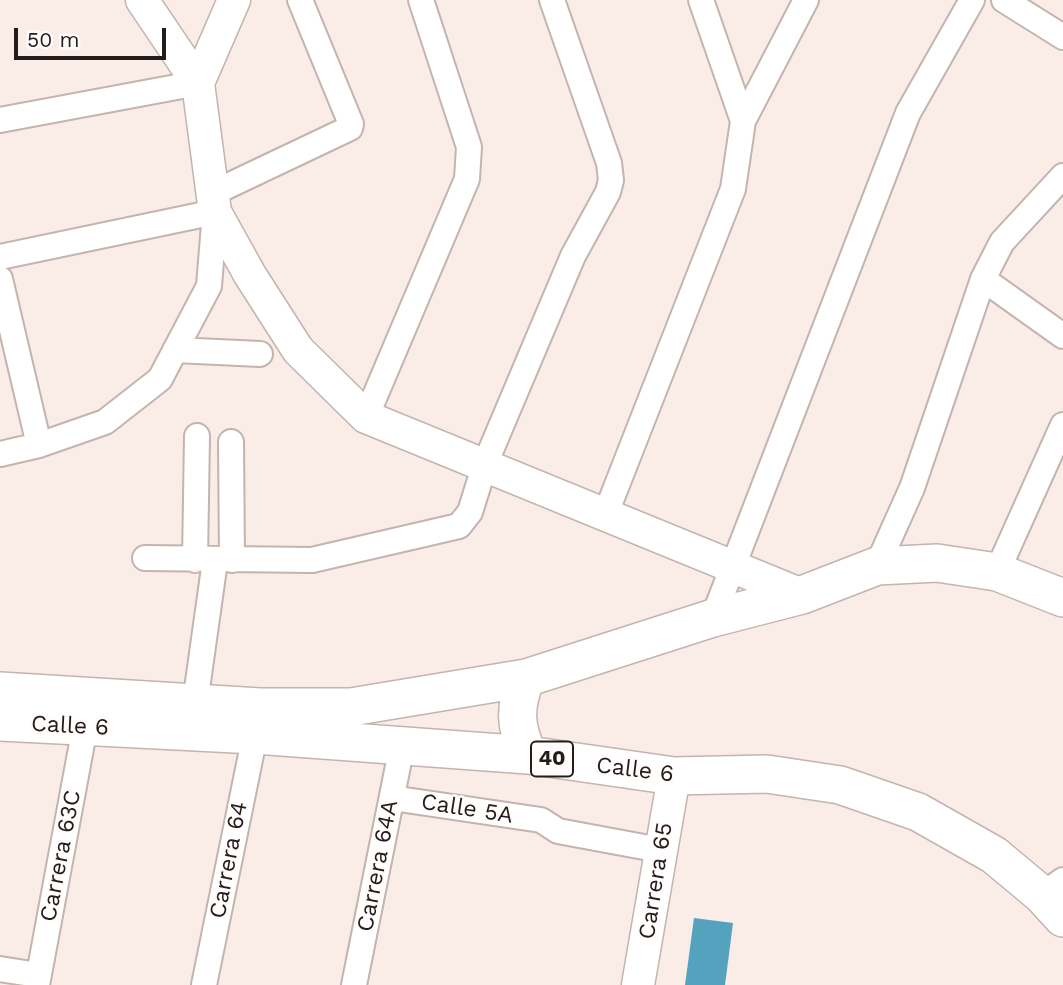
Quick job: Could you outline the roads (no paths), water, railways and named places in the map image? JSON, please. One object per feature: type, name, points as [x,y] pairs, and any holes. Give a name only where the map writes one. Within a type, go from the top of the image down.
[{"type":"highway","name":"Calle 6","points":[[0,691],[260,707],[351,707],[526,678],[713,618],[802,595],[877,566],[937,563],[997,572],[1063,598]]},
{"type":"highway","points":[[526,678],[516,703],[517,730],[528,755]]},
{"type":"highway","name":"Calle 6","points":[[0,722],[528,755],[674,776],[767,774],[840,785],[918,812],[993,855],[1056,898]]},
{"type":"main road","points":[[142,0],[198,83],[213,203],[250,275],[298,350],[366,417],[802,595]]},
{"type":"main road","points":[[198,83],[234,0]]},
{"type":"main road","name":"Carrera 65","points":[[638,985],[674,776]]},
{"type":"street","points":[[0,257],[213,203],[350,128],[351,124],[300,0]]},
{"type":"street","points":[[366,417],[467,179],[469,147],[421,0]]},
{"type":"street","points":[[145,558],[312,560],[459,526],[470,512],[485,464],[573,256],[611,180],[610,163],[552,0]]},
{"type":"street","points":[[701,0],[743,121]]},
{"type":"street","points":[[606,513],[733,189],[743,121],[806,0]]},
{"type":"street","points":[[713,618],[908,113],[972,0]]},
{"type":"street","points":[[1004,0],[1063,37]]},
{"type":"street","points":[[0,120],[198,83]]},
{"type":"street","points":[[877,566],[912,488],[983,279],[1002,242],[1063,176]]},
{"type":"street","points":[[0,454],[39,445],[105,422],[160,379],[209,286],[213,203]]},
{"type":"street","points":[[0,279],[39,445]]},
{"type":"street","points":[[983,279],[1063,336]]},
{"type":"street","points":[[175,350],[260,354]]},
{"type":"street","points":[[997,572],[1063,425]]},
{"type":"street","points":[[197,436],[214,560]]},
{"type":"street","points":[[195,703],[231,442]]},
{"type":"street","name":"Carrera 63C","points":[[37,980],[85,727]]},
{"type":"street","name":"Carrera 64","points":[[204,985],[255,736]]},
{"type":"street","name":"Carrera 64A","points":[[354,985],[402,746]]},
{"type":"street","name":"Calle 5A","points":[[392,798],[541,820],[558,831],[660,849]]},
{"type":"street","points":[[0,969],[37,980]]},
{"type":"water","points":[[694,918],[733,923],[725,985],[685,985]]}]
